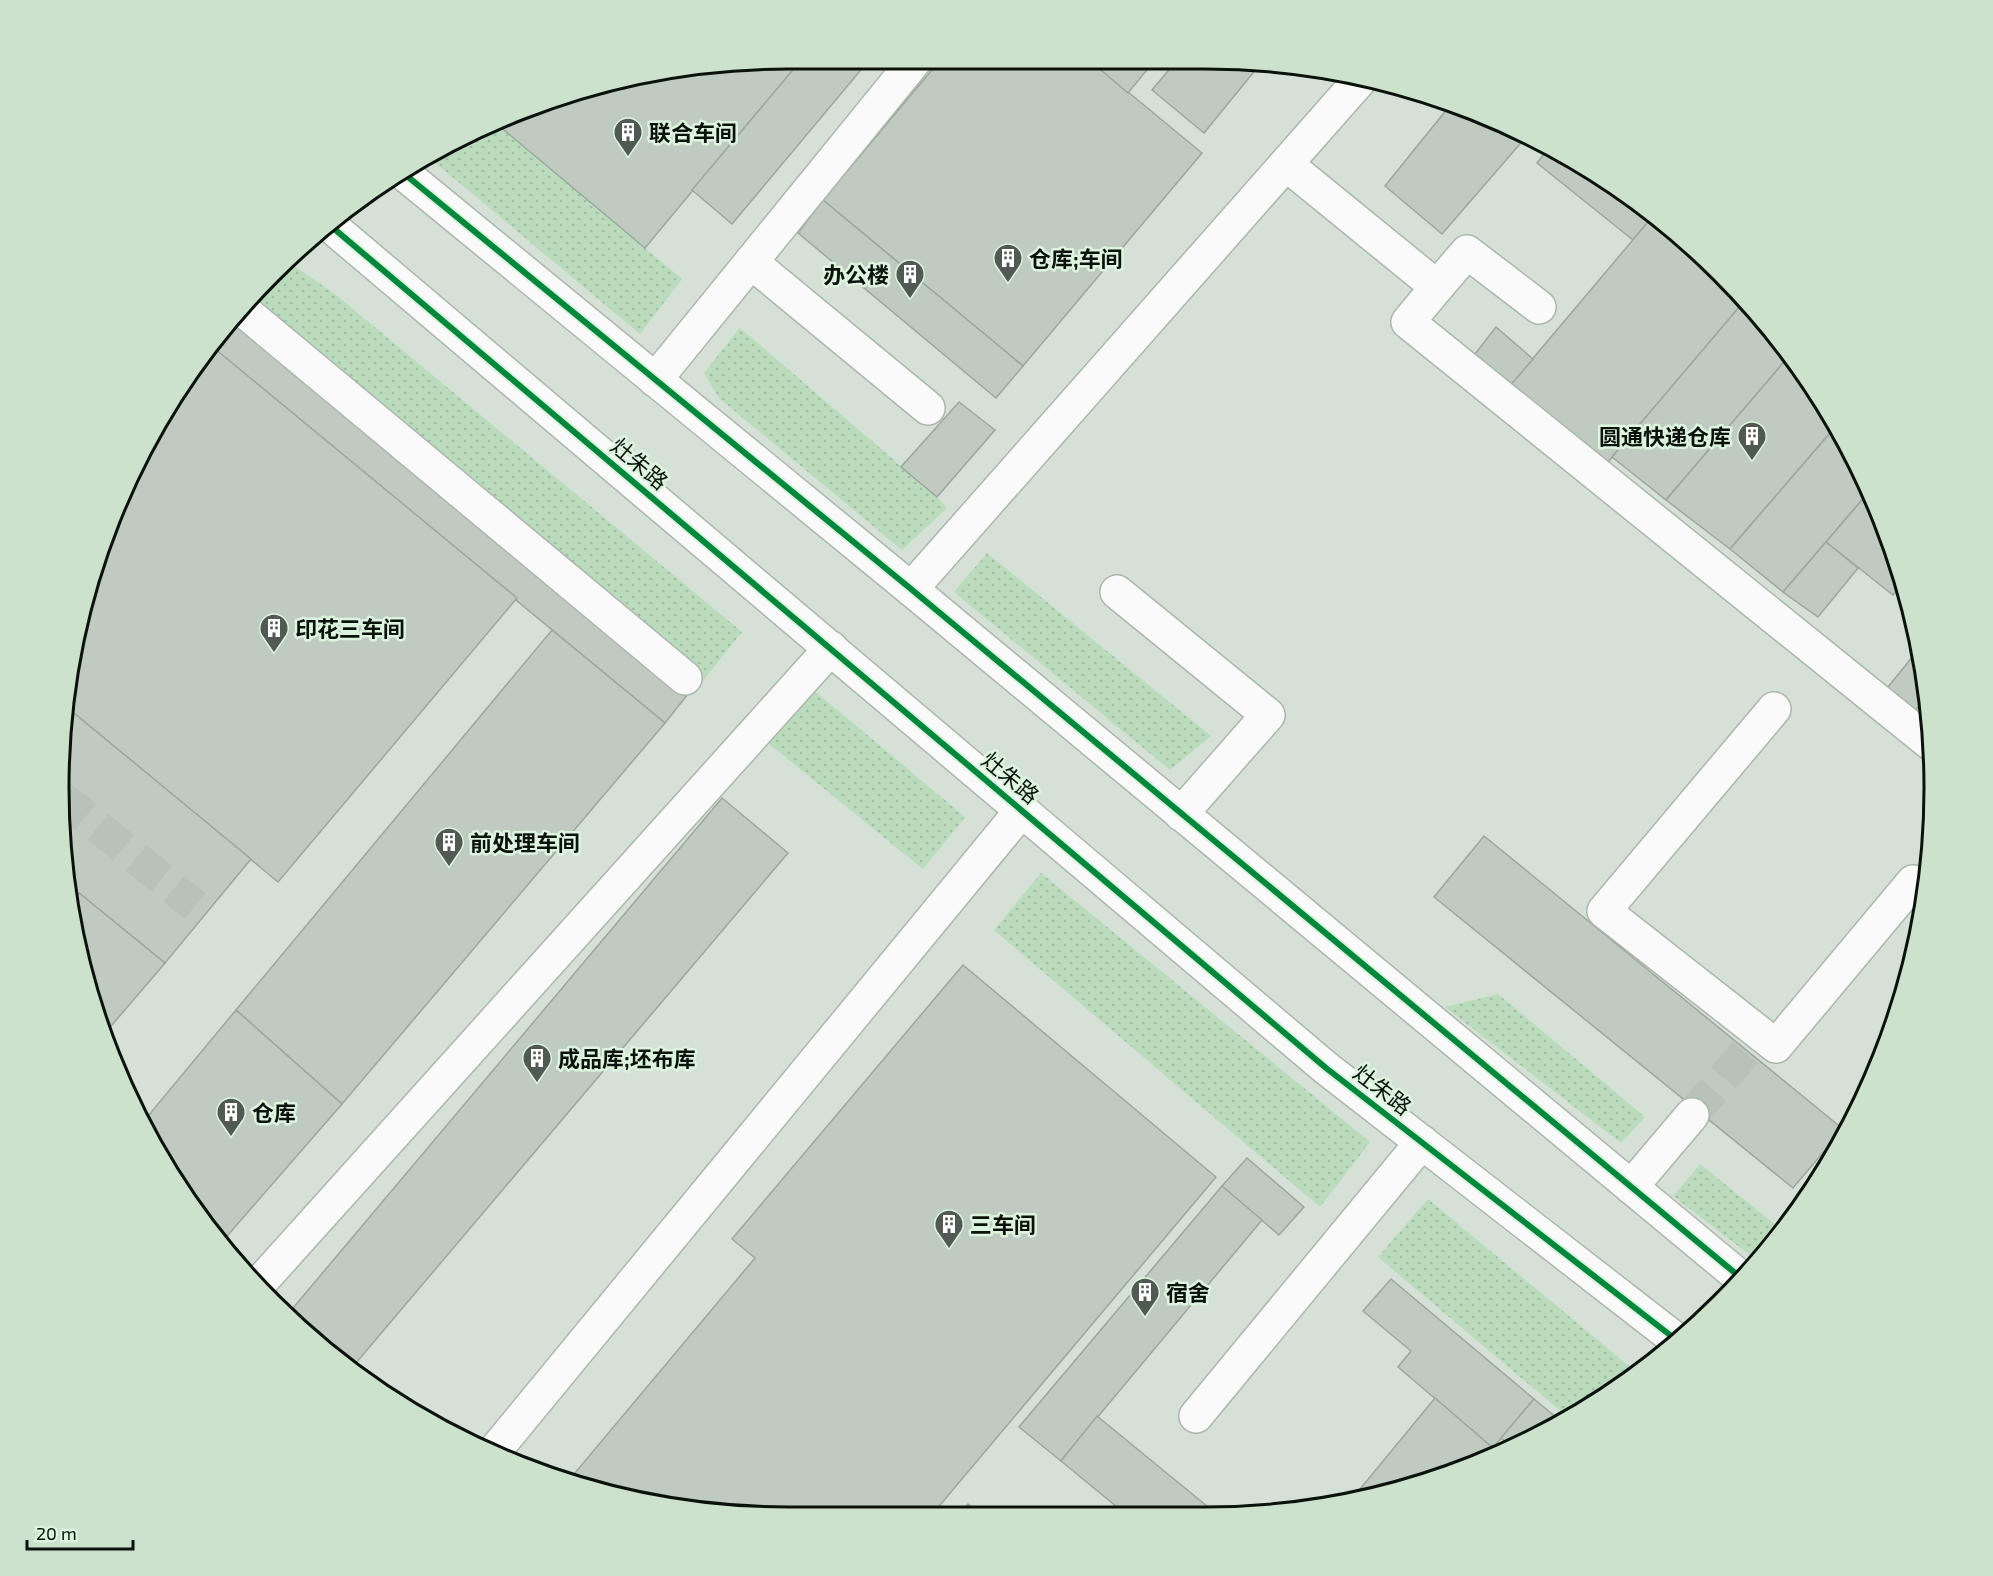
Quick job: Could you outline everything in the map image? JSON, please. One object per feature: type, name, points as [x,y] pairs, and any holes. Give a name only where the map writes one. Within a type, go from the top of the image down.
[{"type":"main road","points":[[655,380],[907,69]]},
{"type":"main road","points":[[911,589],[1355,85]]},
{"type":"main road","points":[[1286,164],[1437,287]]},
{"type":"main road","points":[[409,177],[911,589],[1735,1273]]},
{"type":"main road","name":"灶朱路","points":[[336,229],[1326,1068],[1671,1336]]},
{"type":"main road","points":[[1539,307],[1467,252],[1408,322],[1922,736]]},
{"type":"main road","points":[[751,262],[928,408]]},
{"type":"main road","points":[[247,314],[685,678]]},
{"type":"main road","points":[[1117,592],[1268,715],[1181,814]]},
{"type":"main road","points":[[263,1279],[831,648]]},
{"type":"main road","points":[[1774,709],[1604,911],[1756,1038],[1776,1046],[1913,882]]},
{"type":"main road","points":[[499,1446],[1022,810]]},
{"type":"main road","points":[[1631,1187],[1692,1115]]},
{"type":"main road","points":[[1196,1416],[1422,1142]]},
{"type":"green space","points":[[502,129],[682,279],[640,334],[434,162]]},
{"type":"green space","points":[[294,266],[336,295],[742,632],[702,682],[255,305]]},
{"type":"green space","points":[[740,328],[947,508],[902,550],[719,398],[704,373]]},
{"type":"green space","points":[[987,553],[1211,736],[1170,770],[954,592]]},
{"type":"green space","points":[[811,688],[965,817],[923,869],[768,743]]},
{"type":"green space","points":[[1041,873],[1370,1142],[1320,1207],[994,930]]},
{"type":"green space","points":[[1498,994],[1645,1117],[1621,1143],[1445,1007]]},
{"type":"green space","points":[[1700,1164],[1776,1225],[1750,1255],[1673,1196]]},
{"type":"green space","points":[[1428,1199],[1630,1367],[1562,1412],[1378,1257]]},
{"type":"building","name":"联合车间","points":[[794,69],[645,248],[502,129],[557,107],[602,93],[648,83],[694,75]]},
{"type":"building","points":[[794,69],[862,69],[732,224],[692,190]]},
{"type":"building","name":"仓库;车间","points":[[933,69],[1100,69],[1202,153],[1023,366],[823,200]]},
{"type":"building","points":[[1100,69],[1148,69],[1128,93]]},
{"type":"building","points":[[1170,69],[1254,71],[1204,133],[1152,90]]},
{"type":"building","points":[[1446,111],[1521,142],[1442,234],[1385,186]]},
{"type":"building","points":[[1544,154],[1565,165],[1648,222],[1633,240],[1537,163]]},
{"type":"building","name":"办公楼","points":[[823,200],[1023,366],[996,398],[798,233]]},
{"type":"building","points":[[1648,222],[1679,247],[1739,307],[1604,467],[1508,388]]},
{"type":"building","points":[[1739,307],[1784,362],[1666,500],[1612,457]]},
{"type":"building","points":[[240,323],[688,694],[665,723],[216,353]]},
{"type":"building","points":[[1496,327],[1533,359],[1508,388],[1471,359]]},
{"type":"building","name":"印花三车间","points":[[217,351],[517,598],[278,882],[73,713],[83,648],[93,602],[124,513],[165,428]]},
{"type":"building","name":"圆通快递仓库","points":[[1784,362],[1830,433],[1730,549],[1666,500]]},
{"type":"building","points":[[959,402],[995,430],[937,497],[901,467]]},
{"type":"building","points":[[1830,433],[1863,499],[1783,592],[1730,549]]},
{"type":"building","points":[[1863,499],[1897,591],[1893,595],[1826,542]]},
{"type":"building","points":[[1826,542],[1858,568],[1818,617],[1783,592]]},
{"type":"building","name":"前处理车间","points":[[552,630],[665,723],[342,1104],[236,1010]]},
{"type":"building","points":[[1912,658],[1919,706],[1914,712],[1888,687]]},
{"type":"building","points":[[1919,706],[1920,717],[1914,712]]},
{"type":"building","points":[[73,713],[251,859],[165,963],[79,893],[77,895],[75,882],[69,788]]},
{"type":"building","name":"成品库;坯布库","points":[[722,798],[788,853],[356,1363],[314,1329],[293,1308]]},
{"type":"building","points":[[1484,836],[1839,1126],[1830,1145],[1793,1188],[1434,897]]},
{"type":"building","points":[[79,893],[165,963],[110,1027],[93,974],[77,895]]},
{"type":"building","name":"三车间","points":[[963,965],[1216,1177],[938,1507],[788,1507],[694,1501],[602,1483],[574,1474],[755,1258],[732,1239]]},
{"type":"building","name":"仓库","points":[[236,1010],[342,1104],[227,1237],[190,1187],[148,1116]]},
{"type":"building","points":[[1247,1158],[1304,1207],[1279,1235],[1222,1186]]},
{"type":"building","name":"宿舍","points":[[1222,1186],[1262,1220],[1061,1461],[1019,1427]]},
{"type":"building","points":[[1391,1279],[1534,1399],[1492,1447],[1398,1367],[1411,1351],[1363,1311]]},
{"type":"building","points":[[1435,1398],[1492,1447],[1436,1469],[1359,1490]]},
{"type":"building","points":[[1534,1399],[1555,1416],[1505,1441],[1501,1438]]},
{"type":"building","points":[[1097,1416],[1208,1507],[1117,1507],[1061,1461]]},
{"type":"tunnel","points":[[70,804],[195,906]]},
{"type":"tunnel","points":[[1692,1115],[1753,1043]]},
{"type":"cycle path","points":[[409,177],[911,589],[1735,1273]]},
{"type":"cycle path","points":[[335,230],[1326,1068],[1671,1336]]},
{"type":"place","name":"联合车间","points":[[628,158]]},
{"type":"place","name":"仓库;车间","points":[[1008,284]]},
{"type":"place","name":"办公楼","points":[[910,300]]},
{"type":"place","name":"圆通快递仓库","points":[[1752,462]]},
{"type":"place","name":"印花三车间","points":[[274,654]]},
{"type":"place","name":"前处理车间","points":[[449,868]]},
{"type":"place","name":"成品库;坯布库","points":[[537,1084]]},
{"type":"place","name":"仓库","points":[[231,1138]]},
{"type":"place","name":"三车间","points":[[949,1250]]},
{"type":"place","name":"宿舍","points":[[1145,1318]]}]
